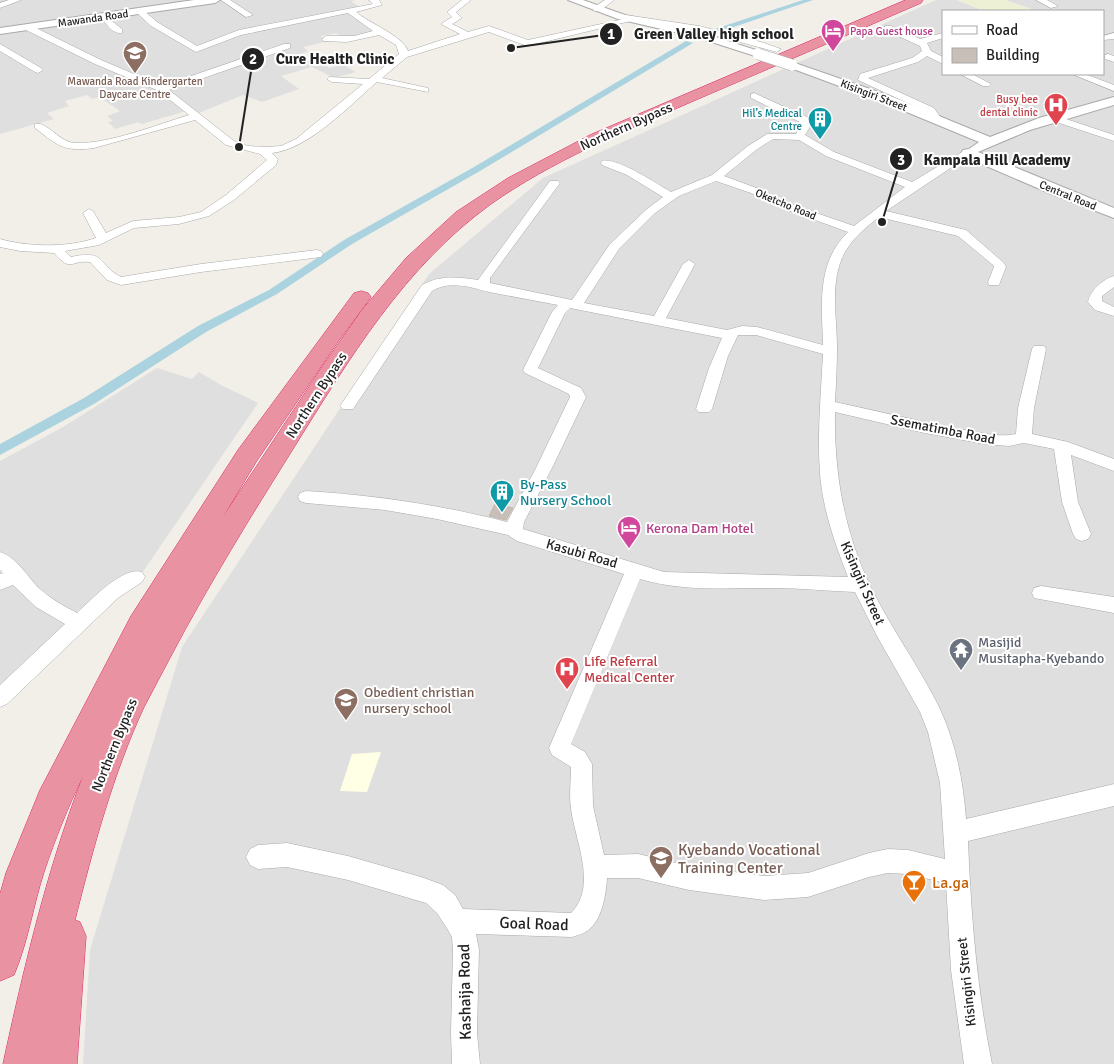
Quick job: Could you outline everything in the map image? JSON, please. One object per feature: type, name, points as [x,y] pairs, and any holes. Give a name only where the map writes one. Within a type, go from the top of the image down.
[{"type":"highway","name":"Northern Bypass","points":[[0,961],[25,873],[52,802],[142,625],[247,456],[329,339],[386,268],[413,239],[492,181],[528,160],[608,123],[899,0]]},
{"type":"highway","name":"Northern Bypass","points":[[24,1064],[37,997],[72,868],[97,784],[125,712],[182,606],[230,526],[366,319],[406,269],[463,216],[533,170],[659,111],[917,0]]},
{"type":"highway","points":[[56,1064],[72,868]]},
{"type":"highway","points":[[0,916],[25,873]]},
{"type":"street","points":[[0,6],[17,0]]},
{"type":"street","name":"Mawanda Road","points":[[0,31],[215,0]]},
{"type":"street","points":[[225,0],[249,15]]},
{"type":"street","points":[[139,11],[158,28],[196,49],[239,33],[378,5],[373,0]]},
{"type":"street","points":[[467,0],[451,12],[458,18],[445,24],[468,35]]},
{"type":"street","name":"Kisingiri Street","points":[[573,0],[631,20],[700,35],[792,65],[889,100],[989,141]]},
{"type":"street","points":[[597,9],[610,0]]},
{"type":"street","points":[[1040,0],[1054,6]]},
{"type":"street","points":[[350,11],[363,22],[395,40],[402,46],[404,55]]},
{"type":"street","points":[[616,15],[671,22],[734,36],[778,50]]},
{"type":"street","points":[[105,16],[110,24],[119,31]]},
{"type":"street","points":[[27,27],[98,62],[162,90],[198,116],[230,143],[238,147],[263,151],[296,144],[404,55],[451,39],[489,29],[527,43],[631,20]]},
{"type":"street","points":[[888,28],[924,44],[927,52],[942,60]]},
{"type":"street","points":[[326,39],[348,40],[380,32]]},
{"type":"street","points":[[920,42],[942,35]]},
{"type":"street","points":[[395,40],[451,39]]},
{"type":"street","points":[[162,90],[287,46]]},
{"type":"street","points":[[0,48],[38,70]]},
{"type":"street","points":[[927,52],[915,60],[863,76],[862,78],[866,82],[930,110],[938,121]]},
{"type":"street","points":[[967,75],[986,84]]},
{"type":"street","points":[[1079,75],[1114,88]]},
{"type":"street","points":[[332,79],[374,81],[425,90]]},
{"type":"street","points":[[754,96],[804,120],[806,125],[799,137]]},
{"type":"street","points":[[968,153],[989,141],[1054,118],[1114,102]]},
{"type":"street","points":[[39,126],[66,146],[86,146],[198,116]]},
{"type":"street","points":[[1054,118],[1114,138]]},
{"type":"street","points":[[514,530],[515,522],[544,468],[578,397],[576,391],[530,370],[561,308],[571,304],[614,246],[651,211],[671,196],[716,177],[770,136],[799,137],[837,157],[914,187]]},
{"type":"street","points":[[27,249],[85,244],[103,239],[131,225],[196,217],[210,211],[272,163],[273,159],[263,151]]},
{"type":"street","name":"Kisingiri Street","points":[[968,153],[914,187],[878,213],[857,231],[839,252],[829,287],[830,352],[828,405],[831,492],[838,526],[874,614],[937,723],[948,763],[954,800],[965,988],[978,1064]]},
{"type":"street","name":"Central Road","points":[[968,153],[1054,190],[1114,213]]},
{"type":"street","points":[[606,163],[631,173],[671,196]]},
{"type":"street","name":"Oketcho Road","points":[[716,177],[755,191],[790,207],[857,231]]},
{"type":"street","points":[[484,285],[484,278],[554,184]]},
{"type":"street","points":[[89,213],[103,239]]},
{"type":"street","points":[[878,213],[967,236],[998,263],[1000,267],[994,282]]},
{"type":"street","points":[[0,244],[27,249],[58,250],[70,262],[85,258],[98,260],[111,278],[122,281],[201,268],[317,254]]},
{"type":"street","points":[[658,321],[690,264]]},
{"type":"street","points":[[1114,280],[1096,294],[1095,299],[1096,305],[1114,312]]},
{"type":"street","points":[[348,406],[427,288],[433,283],[442,281],[484,285],[489,288],[730,335]]},
{"type":"street","points":[[704,409],[721,356],[730,335],[739,330],[757,331],[830,352]]},
{"type":"street","points":[[1024,438],[1026,408],[1038,350]]},
{"type":"street","name":"Ssematimba Road","points":[[828,405],[925,428],[985,439],[1009,441],[1024,438],[1062,446],[1114,465]]},
{"type":"street","points":[[1062,446],[1070,502],[1082,534]]},
{"type":"street","name":"Kasubi Road","points":[[306,496],[349,499],[435,511],[514,530],[522,536],[653,576],[676,580],[861,585]]},
{"type":"street","points":[[0,558],[17,574],[32,593],[51,608],[78,622]]},
{"type":"street","points":[[635,569],[560,748],[581,762],[580,789],[584,824],[595,868],[622,865],[638,866],[689,878],[764,888],[808,885],[869,865],[888,861],[908,862],[957,874]]},
{"type":"street","points":[[0,583],[17,574]]},
{"type":"street","points":[[0,698],[110,593],[136,577]]},
{"type":"street","points":[[1041,593],[1114,605]]},
{"type":"street","points":[[956,833],[1114,795]]},
{"type":"street","points":[[258,857],[287,855],[404,883],[434,894],[446,904],[457,921]]},
{"type":"street","name":"Goal Road","points":[[457,921],[515,922],[562,926],[579,923],[585,918],[590,905],[595,868]]},
{"type":"street","name":"Kashaija Road","points":[[457,921],[464,935],[466,950],[464,1033],[466,1064]]},
{"type":"shaded area","points":[[0,0],[357,0],[351,1],[362,9],[350,12],[378,31],[348,40],[336,33],[320,36],[329,41],[303,47],[308,51],[295,56],[316,64],[321,63],[329,68],[342,64],[356,72],[334,78],[312,67],[281,76],[299,89],[262,102],[243,95],[199,113],[193,109],[142,124],[138,122],[115,129],[108,122],[113,121],[107,116],[120,111],[99,97],[92,99],[87,95],[65,101],[69,106],[47,113],[54,119],[0,134]]},
{"type":"shaded area","points":[[936,0],[957,0],[982,10],[942,10],[942,75],[1104,75],[1104,10],[1034,10],[1005,0],[1114,0],[1114,1064],[83,1064],[90,950],[182,647],[429,274],[543,178]]},
{"type":"shaded area","points":[[957,0],[1005,0],[1034,10],[982,10]]},
{"type":"shaded area","points":[[157,368],[192,379],[199,372],[258,403],[138,579],[0,704],[0,461],[63,427]]},
{"type":"shaded area","points":[[381,752],[367,792],[340,791],[352,754]]},
{"type":"building","name":"By-Pass Nursery School","points":[[495,504],[513,508],[506,520],[489,516]]},
{"type":"waterway","points":[[710,32],[810,0]]},
{"type":"waterway","points":[[0,450],[89,401],[202,329],[273,292],[348,242],[477,169],[689,43]]},
{"type":"place","name":"Green Valley high school","points":[[511,48]]},
{"type":"place","name":"Papa Guest house","points":[[833,52]]},
{"type":"place","name":"Mawanda Road Kindergarten Daycare Centre","points":[[135,74]]},
{"type":"place","name":"Busy bee dental clinic","points":[[1056,126]]},
{"type":"place","name":"Hil’s Medical Centre","points":[[820,140]]},
{"type":"place","name":"Cure Health Clinic","points":[[239,147]]},
{"type":"place","name":"Kampala Hill Academy","points":[[882,222]]},
{"type":"place","name":"By-Pass Nursery School","points":[[502,513]]},
{"type":"place","name":"Kerona Dam Hotel","points":[[629,549]]},
{"type":"place","name":"Masijid Musitapha-Kyebando","points":[[961,671]]},
{"type":"place","name":"Life Referral Medical Center","points":[[567,690]]},
{"type":"place","name":"Obedient christian nursery school","points":[[346,721]]},
{"type":"place","name":"Kyebando Vocational Training Center","points":[[661,879]]},
{"type":"place","name":"La.ga","points":[[914,903]]}]
